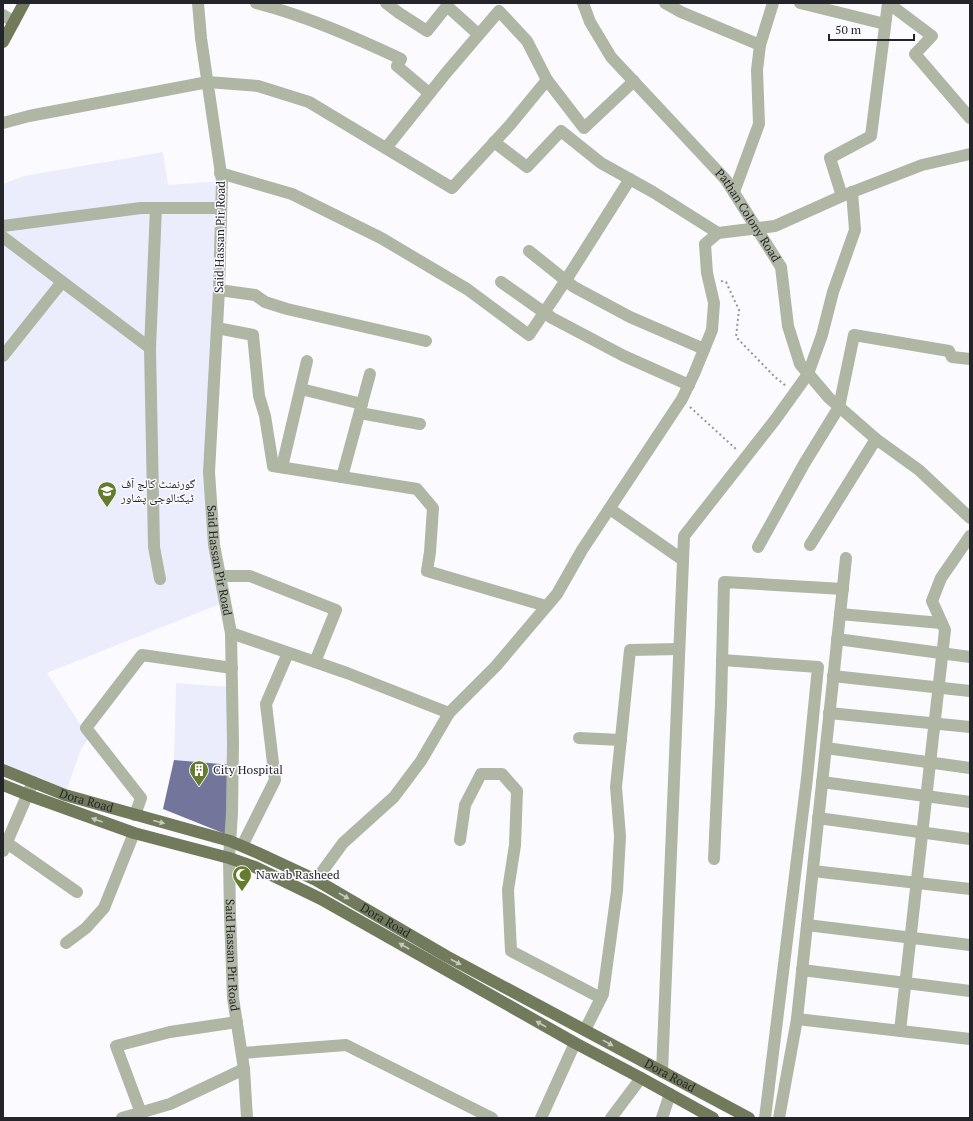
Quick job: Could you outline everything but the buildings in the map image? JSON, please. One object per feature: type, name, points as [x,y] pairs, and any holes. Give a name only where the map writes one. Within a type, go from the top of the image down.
[{"type":"main road","points":[[3,42],[24,3]]},
{"type":"main road","name":"Dora Road","points":[[3,770],[65,795],[230,841],[316,880],[446,956],[749,1118]]},
{"type":"main road","points":[[3,784],[28,795],[134,833],[228,858],[255,867],[321,899],[575,1043],[713,1118]]},
{"type":"main road","points":[[134,833],[138,816]]},
{"type":"main road","points":[[575,1043],[585,1030]]},
{"type":"street","name":"Said Hassan Pir Road","points":[[198,3],[201,38],[220,173],[219,290],[209,472],[214,545],[231,633],[233,743],[232,813],[228,858],[234,998],[244,1069],[248,1118]]},
{"type":"street","points":[[256,3],[283,10],[401,59],[397,66],[430,93]]},
{"type":"street","name":"Pathan Colony Road","points":[[583,3],[590,22],[611,56],[726,180],[781,267],[788,326],[800,364],[829,398],[876,439],[919,470],[970,518]]},
{"type":"street","points":[[665,3],[681,12],[760,46]]},
{"type":"street","points":[[734,192],[759,124],[757,70],[760,46],[773,3]]},
{"type":"street","points":[[800,3],[885,24]]},
{"type":"street","points":[[662,1072],[684,536],[808,374],[822,335],[833,292],[855,230],[847,194],[830,158],[871,136],[888,3],[905,8],[932,36],[915,54],[970,118]]},
{"type":"street","points":[[392,5],[427,31],[446,6],[478,34]]},
{"type":"street","points":[[386,148],[478,34],[499,11],[527,41],[547,80],[584,128],[634,81]]},
{"type":"street","points":[[3,15],[14,22]]},
{"type":"street","points":[[3,123],[208,82],[258,86],[309,102],[452,188],[547,80]]},
{"type":"street","points":[[494,142],[527,168],[561,131],[601,163],[653,192],[718,233]]},
{"type":"street","points":[[316,880],[343,843],[394,797],[421,760],[449,713],[496,666],[557,594],[582,550],[682,399],[712,330],[714,303],[708,278],[705,244],[718,233],[775,226],[847,194],[922,165],[970,154]]},
{"type":"street","points":[[220,173],[292,194],[381,238],[467,289],[529,335],[630,179]]},
{"type":"street","points":[[3,226],[141,208],[220,208]]},
{"type":"street","points":[[156,208],[150,348],[154,547],[160,579]]},
{"type":"street","points":[[3,237],[150,348]]},
{"type":"street","points":[[529,251],[574,287],[630,317],[704,349]]},
{"type":"street","points":[[3,356],[62,282]]},
{"type":"street","points":[[502,282],[552,318],[624,356],[689,385]]},
{"type":"street","points":[[219,290],[255,295],[266,302],[287,309],[426,341]]},
{"type":"street","points":[[217,328],[253,335],[259,396],[265,416],[273,466],[417,489],[433,508],[427,571],[546,606]]},
{"type":"street","points":[[758,547],[804,464],[839,407],[854,335],[949,351],[952,357],[970,359]]},
{"type":"street","points":[[282,467],[307,361]]},
{"type":"street","points":[[342,477],[370,374]]},
{"type":"street","points":[[301,389],[361,408],[420,424]]},
{"type":"street","points":[[810,545],[876,439]]},
{"type":"street","points":[[610,509],[683,560]]},
{"type":"street","points":[[900,1031],[945,630],[932,601],[941,578],[970,536]]},
{"type":"street","points":[[779,1118],[797,1019],[846,558]]},
{"type":"street","points":[[220,576],[250,576],[336,610],[315,662]]},
{"type":"street","points":[[714,859],[724,582],[843,589]]},
{"type":"street","points":[[840,614],[941,623]]},
{"type":"street","points":[[231,633],[347,673],[449,713]]},
{"type":"street","points":[[837,638],[970,657]]},
{"type":"street","points":[[585,1030],[603,994],[617,891],[620,836],[616,787],[630,650],[679,650]]},
{"type":"street","points":[[242,846],[275,780],[266,704],[288,653]]},
{"type":"street","points":[[138,816],[141,798],[86,728],[142,655],[232,668]]},
{"type":"street","points":[[722,660],[818,667],[807,778],[765,1118]]},
{"type":"street","points":[[833,676],[970,691]]},
{"type":"street","points":[[829,713],[970,727]]},
{"type":"street","points":[[579,738],[621,740]]},
{"type":"street","points":[[826,748],[970,768]]},
{"type":"street","points":[[460,840],[465,805],[481,774],[502,774],[516,791],[515,845],[508,890],[511,951],[601,998]]},
{"type":"street","points":[[33,782],[5,847],[77,892]]},
{"type":"street","points":[[822,782],[970,802]]},
{"type":"street","points":[[818,818],[970,839]]},
{"type":"street","points":[[66,943],[86,928],[104,908],[134,833]]},
{"type":"street","points":[[813,871],[970,889]]},
{"type":"street","points":[[807,925],[970,944]]},
{"type":"street","points":[[802,970],[970,991]]},
{"type":"street","points":[[797,1019],[970,1039]]},
{"type":"street","points":[[141,1113],[116,1046],[170,1032],[237,1022]]},
{"type":"street","points":[[541,1118],[575,1043]]},
{"type":"street","points":[[242,1053],[346,1045],[492,1118]]},
{"type":"street","points":[[122,1118],[170,1104],[244,1069]]},
{"type":"street","points":[[612,1118],[641,1078]]},
{"type":"street","points":[[662,1118],[670,1094]]},
{"type":"path","points":[[708,278],[726,282],[739,310],[736,337],[775,377],[795,392]]},
{"type":"path","points":[[682,399],[745,458]]},
{"type":"shaded area","name":"گورنمنٹ کالج آف ٹیکنالوجی پشاور","points":[[163,152],[168,185],[222,181],[209,472],[225,602],[47,673],[89,738],[81,749],[65,795],[3,770],[3,184],[24,176]]},
{"type":"shaded area","points":[[176,683],[227,687],[232,765],[174,760]]},
{"type":"place","name":"گورنمنٹ کالج آف ٹیکنالوجی پشاور","points":[[107,508]]},
{"type":"place","name":"City Hospital","points":[[199,787]]},
{"type":"place","name":"Nawab Rasheed","points":[[242,892]]}]
